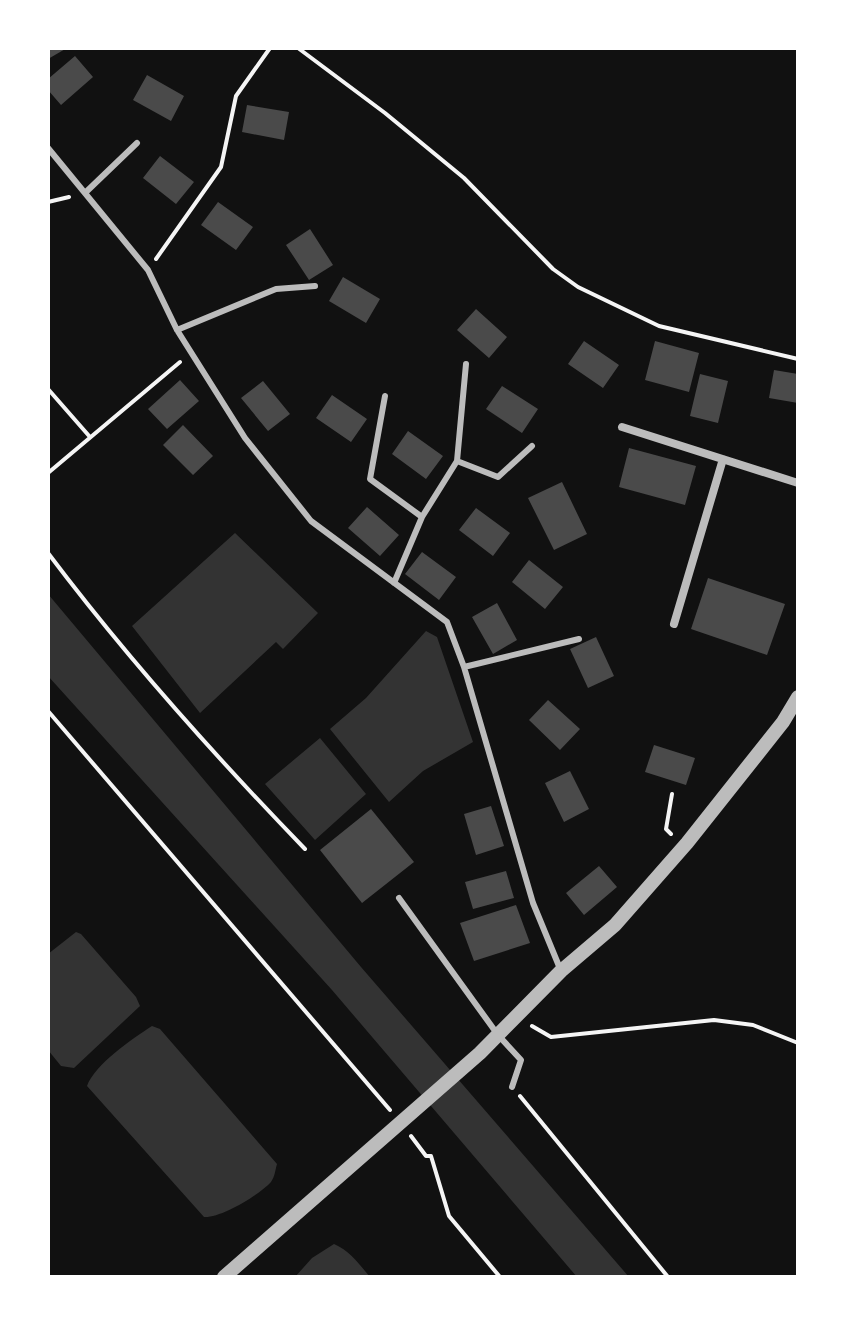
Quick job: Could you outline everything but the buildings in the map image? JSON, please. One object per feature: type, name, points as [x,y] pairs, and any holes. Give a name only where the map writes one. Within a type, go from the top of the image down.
[{"type":"street","points":[[622,427],[798,483]]},
{"type":"street","points":[[674,624],[723,459]]},
{"type":"street","points":[[224,1277],[421,1107],[561,971],[615,925],[683,848],[783,722],[798,697]]},
{"type":"lane","points":[[86,192],[137,143]]},
{"type":"lane","points":[[48,148],[148,270],[177,330],[245,438],[311,521],[447,622],[464,667],[533,903],[561,971]]},
{"type":"lane","points":[[177,330],[276,289],[315,286]]},
{"type":"lane","points":[[394,583],[422,517],[457,461],[466,364]]},
{"type":"lane","points":[[385,396],[370,479],[422,517]]},
{"type":"lane","points":[[457,461],[498,477],[532,446]]},
{"type":"lane","points":[[464,667],[579,639]]},
{"type":"lane","points":[[399,898],[498,1035],[521,1060],[512,1087]]},
{"type":"path","points":[[148,270],[221,167],[236,96],[270,48]]},
{"type":"path","points":[[298,48],[385,113],[464,178],[553,269],[578,287],[659,326],[798,359]]},
{"type":"path","points":[[48,473],[172,366],[193,354]]},
{"type":"path","points":[[48,389],[90,437]]},
{"type":"path","points":[[48,553],[110,635],[240,782],[305,849]]},
{"type":"path","points":[[48,711],[426,1156],[431,1156],[449,1216],[500,1277]]},
{"type":"path","points":[[672,794],[666,829],[683,848]]},
{"type":"path","points":[[515,1018],[551,1037],[714,1020],[753,1025],[798,1043]]},
{"type":"path","points":[[512,1087],[668,1277]]},
{"type":"shaded area","points":[[235,533],[318,613],[283,649],[276,642],[200,713],[132,626]]},
{"type":"shaded area","points":[[48,594],[361,967],[629,1277],[577,1277],[332,990],[48,676]]},
{"type":"shaded area","points":[[426,631],[437,637],[473,742],[423,771],[389,802],[330,729],[366,698]]},
{"type":"shaded area","points":[[320,738],[366,794],[315,840],[265,784]]},
{"type":"shaded area","points":[[76,932],[136,997],[140,1006],[74,1068],[61,1066],[48,1050],[48,954]]},
{"type":"shaded area","points":[[152,1026],[160,1029],[277,1164],[272,1180],[265,1187],[220,1214],[204,1217],[87,1086],[106,1061]]},
{"type":"shaded area","points":[[334,1244],[350,1254],[370,1277],[295,1277],[312,1258]]}]
